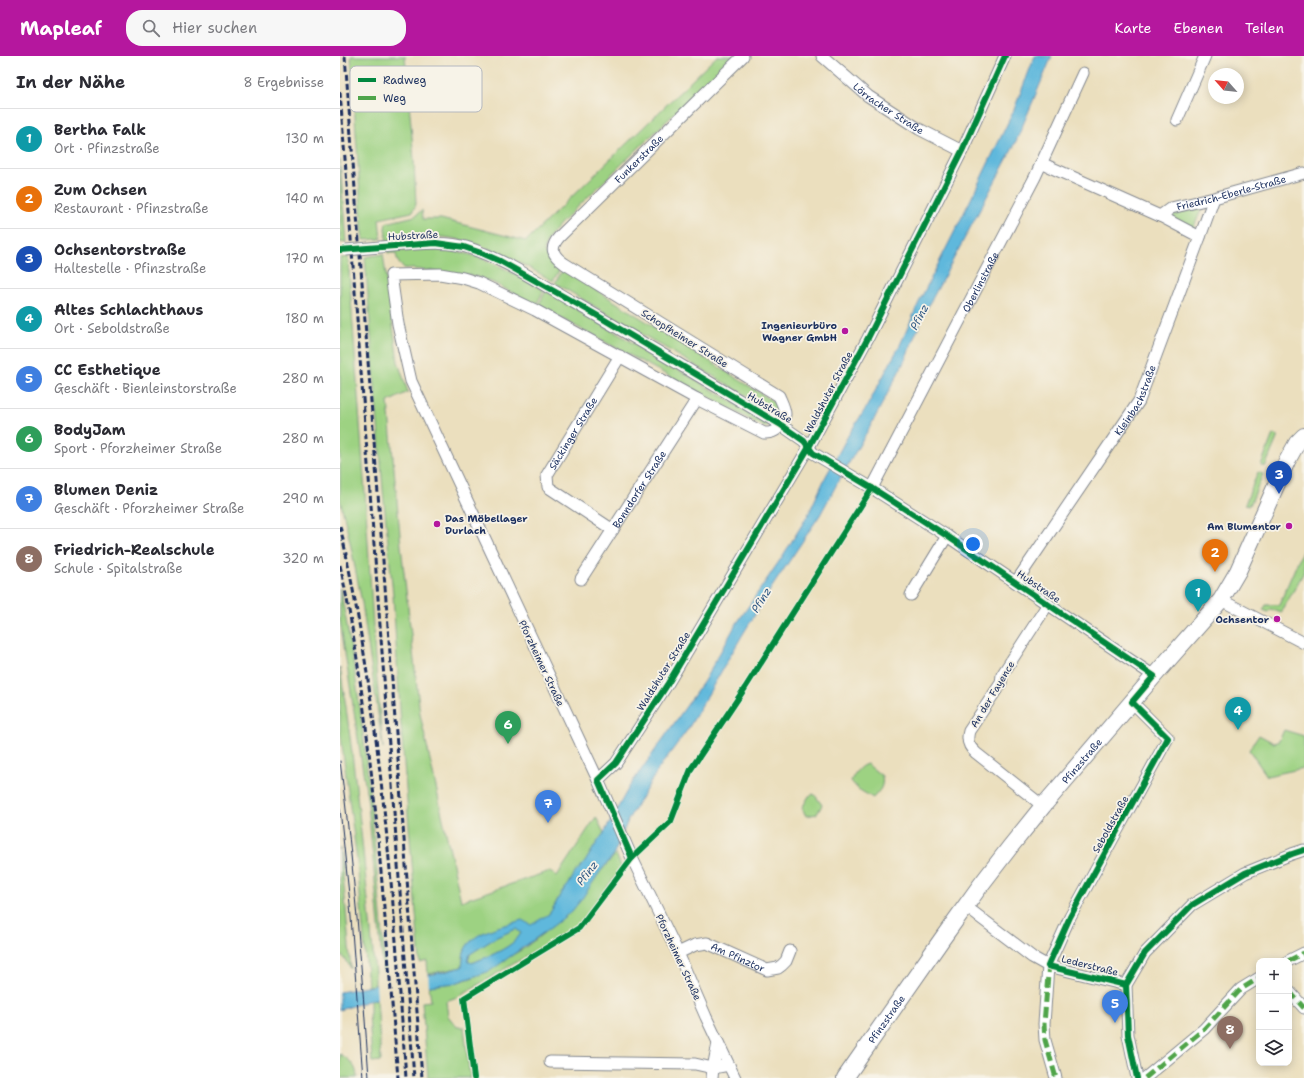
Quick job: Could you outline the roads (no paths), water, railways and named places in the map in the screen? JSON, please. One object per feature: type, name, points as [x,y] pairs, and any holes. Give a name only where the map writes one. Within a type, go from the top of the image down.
[{"type":"main road","name":"Pfinzstraße","points":[[845,1078],[965,906],[1006,852],[1043,806],[1221,600],[1238,571],[1287,461],[1297,443],[1304,436]]},
{"type":"street","name":"Funkerstraße","points":[[565,264],[556,258],[553,250],[554,242],[743,56]]},
{"type":"street","name":"Lörracher Straße","points":[[822,56],[868,96],[919,129],[962,151]]},
{"type":"street","name":"Waldshuter Straße","points":[[598,780],[616,763],[667,686],[809,448],[868,338],[962,151],[1006,56]]},
{"type":"street","points":[[1177,120],[1204,56]]},
{"type":"street","name":"Oberlinstraße","points":[[872,488],[1041,163],[1083,73]]},
{"type":"street","name":"Friedrich-Eberle-Straße","points":[[1041,163],[1160,216],[1200,238]]},
{"type":"street","name":"Friedrich-Eberle-Straße","points":[[1160,216],[1171,208],[1214,198],[1304,172]]},
{"type":"street","name":"Kleinbachstraße","points":[[1016,582],[1139,401],[1214,198]]},
{"type":"street","name":"Hubstraße","points":[[343,250],[436,243],[464,247],[500,261],[593,313],[781,425],[799,437],[813,453],[872,488],[947,536],[1154,676]]},
{"type":"street","name":"Schopfheimer Straße","points":[[565,264],[779,396],[785,413],[781,425]]},
{"type":"street","name":"Hubstraße","points":[[391,275],[440,274],[463,278],[479,283],[508,296],[697,399],[764,433],[770,433],[781,425]]},
{"type":"street","name":"Pforzheimer Straße","points":[[391,275],[398,324],[411,380],[678,953],[718,1044],[736,1078]]},
{"type":"street","name":"Säckinger Straße","points":[[613,530],[548,487],[547,475],[620,356]]},
{"type":"street","name":"Bonndorfer Straße","points":[[581,580],[697,399]]},
{"type":"street","points":[[911,595],[947,536]]},
{"type":"street","points":[[1221,600],[1304,643]]},
{"type":"street","name":"An der Fayence","points":[[1043,806],[976,754],[968,743],[967,737],[969,731],[1000,683],[1002,675],[1048,604]]},
{"type":"street","name":"Seboldstraße","points":[[1056,1078],[1045,1040],[1044,1024],[1048,966],[1070,917],[1168,738],[1132,702]]},
{"type":"street","points":[[1137,1078],[1128,1035],[1126,985],[1145,953],[1192,905],[1245,873],[1304,850]]},
{"type":"street","name":"Lederstraße","points":[[965,906],[1032,957],[1048,966],[1126,985]]},
{"type":"street","name":"Am Pfinztor","points":[[678,953],[695,945],[707,943],[767,970],[778,968],[786,962],[790,952]]},
{"type":"street","points":[[1292,959],[1304,953]]},
{"type":"street","points":[[1145,1078],[1204,1029],[1241,989],[1256,980]]},
{"type":"street","points":[[1292,994],[1304,1008]]},
{"type":"street","points":[[713,1073],[718,1044]]},
{"type":"street","points":[[550,1062],[688,1064],[713,1073],[729,1065]]},
{"type":"water","name":"Pfinz","points":[[1035,56],[1052,56],[1014,146],[924,314],[904,362],[871,425],[820,515],[743,634],[688,729],[659,768],[629,818],[613,856],[581,900],[572,911],[553,926],[490,971],[455,983],[429,986],[371,1000],[340,1010],[340,992],[444,972],[462,967],[464,952],[468,945],[473,939],[481,934],[489,930],[522,920],[531,925],[549,914],[560,895],[569,884],[575,873],[585,862],[604,833],[629,787],[704,681],[735,626],[782,557],[808,515],[826,476],[849,434],[866,408],[900,345],[920,300],[1013,112]],"holes":[[[516,929],[521,933],[506,948],[472,963],[468,961],[470,954],[497,937]]]},
{"type":"tram line","points":[[340,761],[357,919],[369,1078]]},
{"type":"tram line","points":[[340,809],[350,904],[363,1078]]},
{"type":"railway","points":[[345,56],[422,1078]]},
{"type":"railway","points":[[340,92],[414,1078]]},
{"type":"railway","points":[[340,526],[354,594],[375,731],[390,870],[406,1078]]},
{"type":"railway","points":[[340,565],[357,659],[369,753],[379,849],[398,1078]]},
{"type":"place","name":"Ingenieurbüro Wagner GmbH","points":[[845,331]]},
{"type":"place","name":"Ochsentorstraße","points":[[1279,494]]},
{"type":"place","name":"Das Möbellager Durlach","points":[[437,524]]},
{"type":"place","name":"Am Blumentor","points":[[1289,526]]},
{"type":"place","name":"Zum Ochsen","points":[[1215,572]]},
{"type":"place","name":"Bertha Falk","points":[[1198,612]]},
{"type":"place","name":"Ochsentor","points":[[1277,619]]},
{"type":"place","name":"Altes Schlachthaus","points":[[1238,730]]},
{"type":"place","name":"BodyJam","points":[[508,744]]},
{"type":"place","name":"Blumen Deniz","points":[[548,823]]},
{"type":"place","name":"CC Esthetique","points":[[1115,1023]]},
{"type":"place","name":"Friedrich-Realschule","points":[[1230,1049]]}]
